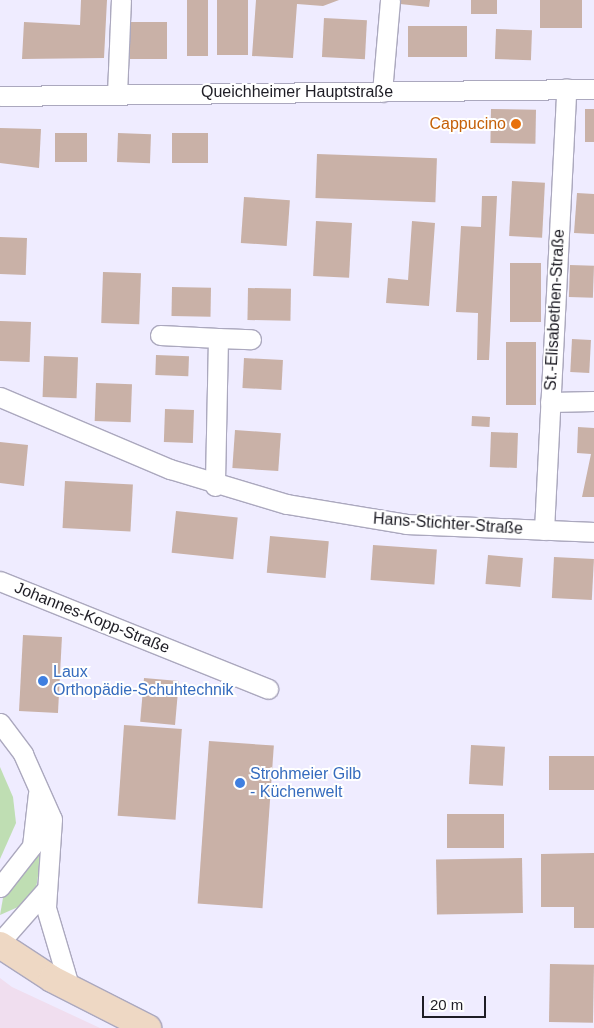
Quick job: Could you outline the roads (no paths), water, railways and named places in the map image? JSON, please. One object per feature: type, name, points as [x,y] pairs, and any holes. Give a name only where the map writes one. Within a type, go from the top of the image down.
[{"type":"main road","points":[[0,943],[70,989],[148,1028]]},
{"type":"street","points":[[117,94],[121,0]]},
{"type":"street","points":[[382,92],[390,0]]},
{"type":"street","name":"Queichheimer Hauptstraße","points":[[0,96],[594,89]]},
{"type":"street","name":"St.-Elisabethen-Straße","points":[[544,530],[566,90]]},
{"type":"street","points":[[160,335],[251,339]]},
{"type":"street","points":[[215,486],[218,338]]},
{"type":"street","name":"Hans-Stichter-Straße","points":[[0,397],[215,486],[376,520],[594,532]]},
{"type":"street","points":[[550,402],[594,402]]},
{"type":"street","name":"Johannes-Kopp-Straße","points":[[0,580],[268,689]]},
{"type":"street","points":[[0,723],[38,784],[53,829],[44,891],[49,928],[70,989]]},
{"type":"street","points":[[0,888],[32,846],[38,784]]},
{"type":"street","points":[[0,943],[44,891]]},
{"type":"place","name":"Cappucino","points":[[516,124]]},
{"type":"place","name":"Laux Orthopädie-Schuhtechnik","points":[[43,681]]},
{"type":"place","name":"Strohmeier Gilb - Küchenwelt","points":[[240,783]]}]
